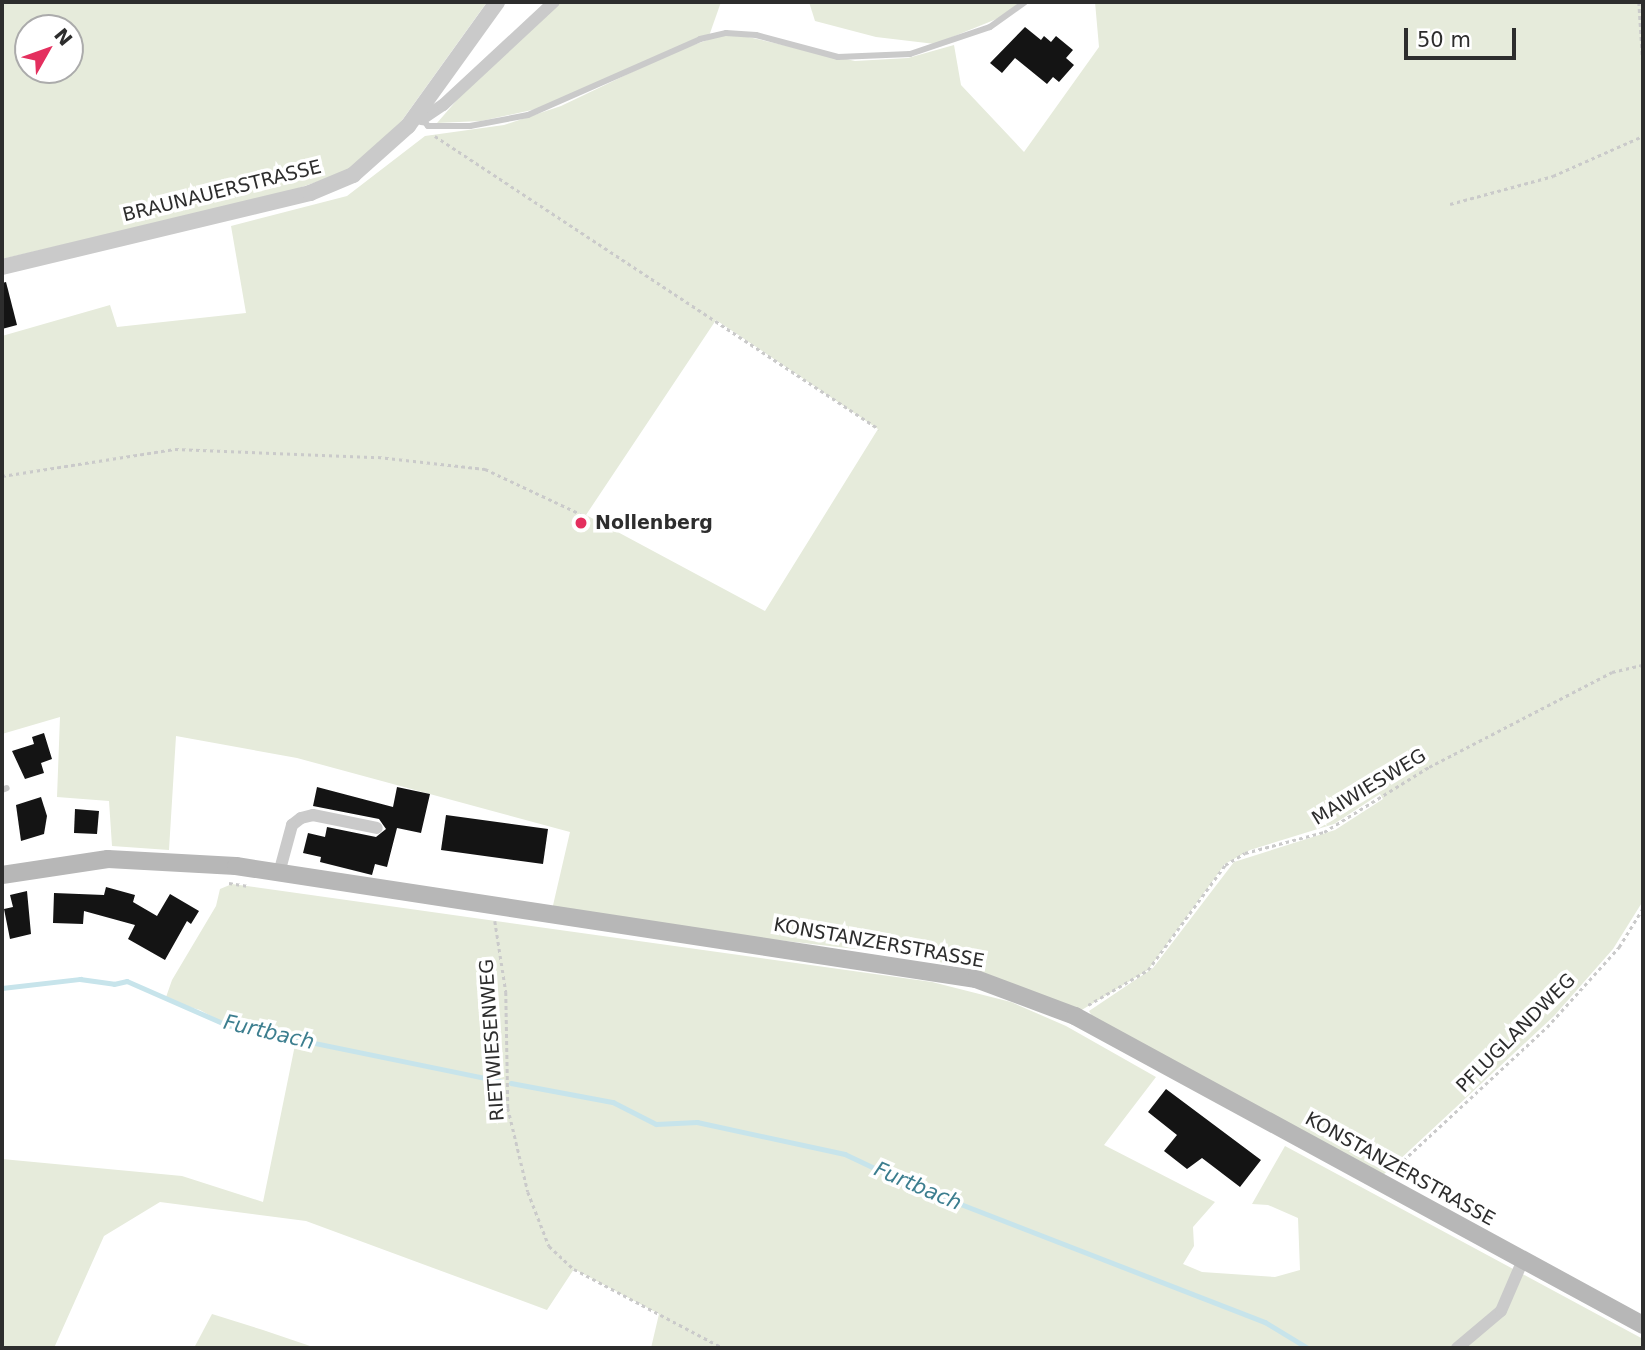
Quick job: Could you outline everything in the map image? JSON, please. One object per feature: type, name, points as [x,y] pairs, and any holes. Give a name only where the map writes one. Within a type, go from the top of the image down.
[{"type":"main road","name":"KONSTANZERSTRASSE","points":[[2,875],[74,862],[142,858],[279,873],[943,971],[1018,992],[1075,1016],[1643,1325]]},
{"type":"street","name":"BRAUNAUERSTRASSE","points":[[2,267],[321,190],[369,164],[416,119],[497,2]]},
{"type":"street","points":[[416,119],[443,105],[554,2]]},
{"type":"street","points":[[279,873],[292,825],[306,816],[377,828]]},
{"type":"street","points":[[1457,1348],[1501,1311],[1523,1260]]},
{"type":"lane","points":[[416,119],[428,126],[470,126],[528,115],[700,39],[726,33],[756,35],[838,57],[910,54],[990,27],[1025,2]]},
{"type":"path","points":[[1639,2],[1643,64]]},
{"type":"path","points":[[416,119],[878,429]]},
{"type":"path","points":[[1450,204],[1553,176],[1643,136]]},
{"type":"path","points":[[2,476],[175,449],[378,457],[485,469],[585,516]]},
{"type":"path","name":"MAIWIESWEG","points":[[1075,1016],[1148,970],[1225,864],[1245,853],[1324,832],[1429,767],[1612,672],[1643,665]]},
{"type":"path","points":[[232,884],[257,887]]},
{"type":"path","name":"PFLUGLANDWEG","points":[[1395,1167],[1547,1027],[1619,947],[1643,908]]},
{"type":"path","name":"RIETWIESENWEG","points":[[508,920],[494,918],[506,992],[508,1108],[539,1227],[548,1246],[565,1263],[723,1348]]},
{"type":"green space","points":[[2,2],[487,2],[390,137],[346,172],[281,194],[2,259]]},
{"type":"green space","points":[[561,2],[721,2],[709,36],[541,108],[481,121],[437,123],[463,93]]},
{"type":"green space","points":[[809,2],[1020,2],[999,18],[935,44],[876,37],[815,21]]},
{"type":"green space","points":[[1095,2],[1643,2],[1643,901],[1613,949],[1554,1016],[1382,1176],[1093,1018],[1089,1011],[1153,968],[1234,862],[1335,830],[1383,799],[1380,794],[1334,824],[1250,850],[1225,864],[1148,970],[1080,1011],[974,969],[899,954],[551,914],[570,832],[297,758],[176,736],[169,850],[112,846],[109,801],[57,797],[60,717],[2,734],[2,336],[110,305],[117,327],[246,313],[231,226],[347,196],[425,136],[504,125],[561,106],[676,51],[722,35],[748,37],[855,61],[908,58],[954,45],[961,85],[1024,152],[1099,47]],"holes":[[[716,320],[878,429],[765,611],[586,515]]]},
{"type":"green space","points":[[232,884],[932,982],[1011,1002],[1066,1026],[1156,1077],[1104,1145],[1215,1202],[1193,1227],[1194,1246],[1183,1264],[1202,1272],[1275,1277],[1300,1270],[1298,1218],[1268,1205],[1252,1204],[1285,1146],[1643,1339],[1643,1348],[651,1348],[659,1314],[574,1269],[547,1310],[306,1221],[160,1202],[104,1236],[54,1348],[2,1348],[2,1159],[182,1176],[263,1202],[296,1040],[227,1025],[200,1010],[165,1000],[172,980],[216,906],[220,889]]},
{"type":"green space","points":[[212,1314],[263,1330],[316,1348],[194,1348]]},
{"type":"building","points":[[1025,27],[1041,40],[1044,36],[1051,42],[1056,36],[1073,50],[1066,58],[1074,65],[1059,82],[1053,77],[1047,84],[1015,58],[1002,73],[990,63]]},
{"type":"building","points":[[6,282],[17,325],[2,329],[2,283]]},
{"type":"building","points":[[44,733],[52,759],[41,763],[44,773],[25,779],[12,751],[34,744],[32,737]]},
{"type":"building","points":[[317,787],[393,807],[397,787],[430,794],[421,833],[397,828],[387,867],[375,864],[372,875],[320,862],[321,857],[303,853],[308,833],[325,837],[327,827],[376,837],[386,829],[379,819],[313,806]]},
{"type":"building","points":[[41,797],[47,816],[44,834],[21,841],[16,805]]},
{"type":"building","points":[[75,809],[99,811],[97,834],[74,833]]},
{"type":"building","points":[[446,815],[548,829],[543,864],[441,850]]},
{"type":"building","points":[[106,887],[135,895],[133,902],[157,916],[170,894],[199,911],[191,924],[187,921],[165,960],[128,939],[135,925],[84,911],[83,924],[53,923],[54,893],[104,895]]},
{"type":"building","points":[[27,891],[31,934],[10,939],[4,909],[13,907],[10,895]]},
{"type":"building","points":[[1166,1089],[1261,1160],[1240,1187],[1202,1158],[1187,1169],[1164,1151],[1177,1135],[1148,1112]]},
{"type":"waterway","name":"Furtbach","points":[[2,988],[80,979],[114,984],[127,981],[227,1025],[501,1081]]},
{"type":"waterway","name":"Furtbach","points":[[511,1083],[613,1102],[656,1124],[697,1122],[845,1154],[904,1182],[1265,1322],[1308,1348]]},
{"type":"place","name":"Nollenberg","points":[[581,523]]}]
